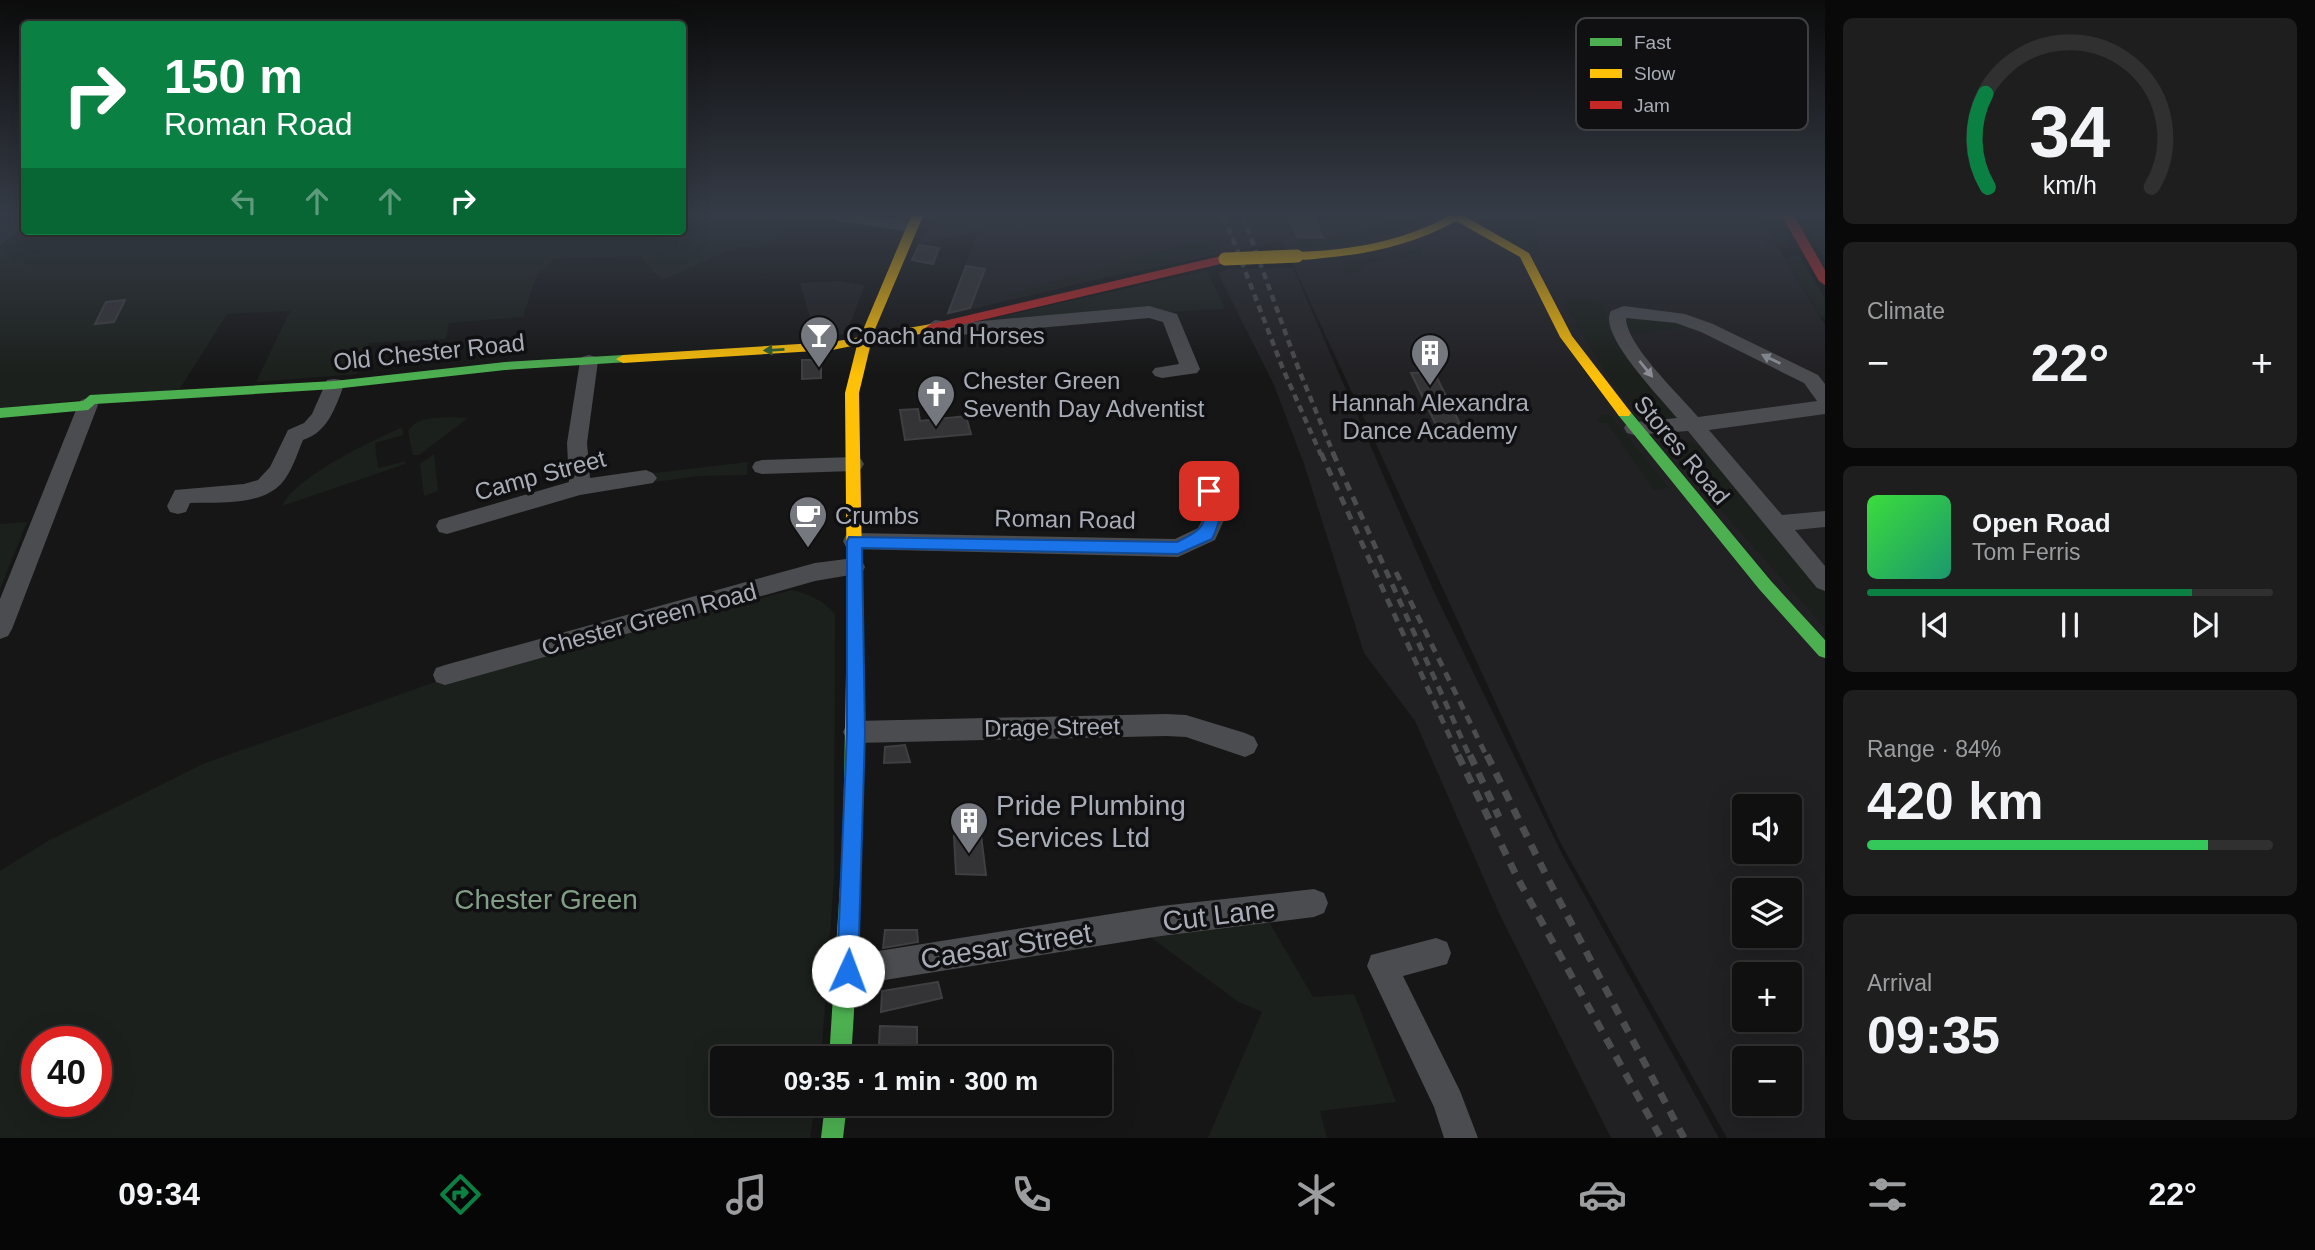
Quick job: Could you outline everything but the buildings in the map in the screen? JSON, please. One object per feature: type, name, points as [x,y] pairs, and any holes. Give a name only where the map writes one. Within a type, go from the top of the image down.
[{"type":"main road","points":[[841,1046],[848,971],[856,732],[852,393],[865,338],[894,269]]},
{"type":"main road","name":"Old Chester Road","points":[[0,414],[88,405],[90,400],[334,385],[505,366],[832,346],[865,338],[888,337],[1181,269]]},
{"type":"main road","name":"Stores Road","points":[[1532,269],[1566,337],[1590,372],[1765,586],[1825,651]]},
{"type":"main road","points":[[832,1138],[835,1116]]},
{"type":"street","points":[[935,326],[960,329],[1149,312],[1171,318],[1190,369],[1162,372]]},
{"type":"street","points":[[1825,398],[1811,379],[1707,328],[1668,317],[1624,312],[1617,315],[1617,325],[1628,346],[1825,582]]},
{"type":"street","points":[[580,487],[577,443],[589,361]]},
{"type":"street","points":[[178,506],[183,496],[251,491],[267,486],[278,473],[295,435],[309,431],[318,423],[334,385]]},
{"type":"street","points":[[1634,428],[1749,419],[1819,409],[1825,404]]},
{"type":"street","points":[[0,629],[88,405]]},
{"type":"street","points":[[762,467],[853,464]]},
{"type":"street","name":"Roman Road","points":[[854,541],[1178,548],[1206,534],[1214,517],[1206,472]]},
{"type":"street","name":"Camp Street","points":[[447,526],[580,487],[646,478]]},
{"type":"street","points":[[1775,524],[1825,519]]},
{"type":"street","name":"Chester Green Road","points":[[445,675],[815,572],[854,567]]},
{"type":"street","name":"Drage Street","points":[[856,732],[1166,724],[1186,726],[1245,745]]},
{"type":"street","name":"Cut Lane","points":[[1124,927],[1314,903]]},
{"type":"street","name":"Caesar Street","points":[[848,971],[1124,927]]},
{"type":"street","points":[[1436,953],[1382,966],[1449,1102],[1461,1138]]},
{"type":"shaded area","points":[[964,269],[1145,269],[947,315]]},
{"type":"shaded area","points":[[1229,269],[1293,269],[1435,594],[1563,856],[1719,1138],[1611,1138],[1499,913],[1415,721],[1364,653],[1304,464],[1274,385],[1218,273]]},
{"type":"shaded area","points":[[1295,269],[1791,269],[1825,325],[1825,1138],[1727,1138],[1560,842]]},
{"type":"shaded area","points":[[840,281],[865,285],[846,334],[816,338],[800,283]]},
{"type":"green space","points":[[0,269],[543,269],[537,274],[523,317],[449,323],[446,339],[369,343],[357,374],[256,382],[290,311],[227,314],[179,390],[0,408]]},
{"type":"green space","points":[[652,269],[687,269],[662,280]]},
{"type":"green space","points":[[1096,269],[1140,269],[1005,299],[1008,294]]},
{"type":"green space","points":[[1344,269],[1360,269],[1348,276]]},
{"type":"green space","points":[[1792,269],[1808,269],[1825,298],[1825,319],[1820,316]]},
{"type":"green space","points":[[1207,270],[1225,309],[977,322]]},
{"type":"green space","points":[[1566,298],[1593,301],[1602,305],[1614,336],[1677,418],[1651,418],[1636,410],[1625,399],[1562,300]]},
{"type":"green space","points":[[1631,317],[1672,320],[1692,326],[1632,334],[1626,326],[1626,320]]},
{"type":"green space","points":[[1603,415],[1610,415],[1669,488],[1654,490],[1607,423],[1597,420]]},
{"type":"green space","points":[[468,418],[419,455],[413,455],[408,431],[412,426],[426,419]]},
{"type":"green space","points":[[402,427],[403,435],[375,443],[378,468],[406,461],[405,464],[282,506],[303,482],[319,471]]},
{"type":"green space","points":[[1685,440],[1707,449],[1776,538],[1825,592],[1825,628],[1678,461],[1674,450],[1676,442]]},
{"type":"green space","points":[[434,454],[438,491],[424,496],[420,464]]},
{"type":"green space","points":[[748,462],[747,475],[699,476],[655,482],[654,473]]},
{"type":"green space","points":[[27,522],[0,589],[0,524]]},
{"type":"green space","name":"Chester Green","points":[[792,590],[816,599],[835,614],[834,878],[822,1046],[710,1046],[710,1116],[813,1116],[810,1138],[0,1138],[0,871],[48,841],[205,763],[444,679],[550,655]]},
{"type":"green space","points":[[1268,920],[1313,997],[1354,994],[1396,1102],[1320,1111],[1327,1138],[1208,1138],[1262,1012],[1237,1001],[1149,936]]},
{"type":"railway","points":[[1244,269],[1283,369],[1321,455]]},
{"type":"railway","points":[[1262,269],[1334,455]]},
{"type":"railway","points":[[1321,453],[1459,757]]},
{"type":"railway","points":[[1333,453],[1470,757]]},
{"type":"railway","points":[[1396,572],[1487,757]]},
{"type":"railway","points":[[1458,755],[1518,879],[1661,1138]]},
{"type":"railway","points":[[1470,755],[1499,817]]},
{"type":"railway","points":[[1487,755],[1547,877],[1684,1138]]},
{"type":"traffic: fast","points":[[0,413],[88,405],[90,400],[334,385],[505,366],[623,359]]},
{"type":"traffic: fast","points":[[1624,413],[1765,585],[1825,651]]},
{"type":"traffic: fast","points":[[841,1046],[852,838],[855,618]]},
{"type":"traffic: fast","points":[[832,1138],[835,1116]]},
{"type":"traffic: slow","points":[[855,618],[852,393],[869,325],[894,269]]},
{"type":"traffic: slow","points":[[1532,269],[1566,337],[1624,413]]},
{"type":"traffic: slow","points":[[623,359],[832,346],[931,328]]},
{"type":"traffic: jam","points":[[931,328],[1182,269]]},
{"type":"traffic: jam","points":[[1818,269],[1825,281]]},
{"type":"place","name":"Coach and Horses","points":[[819,369]]},
{"type":"place","name":"Hannah Alexandra Dance Academy","points":[[1430,387]]},
{"type":"place","name":"Chester Green Seventh Day Adventist","points":[[936,428]]},
{"type":"place","name":"Crumbs","points":[[808,549]]},
{"type":"place","name":"Pride Plumbing Services Ltd","points":[[969,855]]},
{"type":"route","points":[[848,971],[856,732],[854,541],[1178,548],[1206,534],[1214,517],[1209,491]]}]
